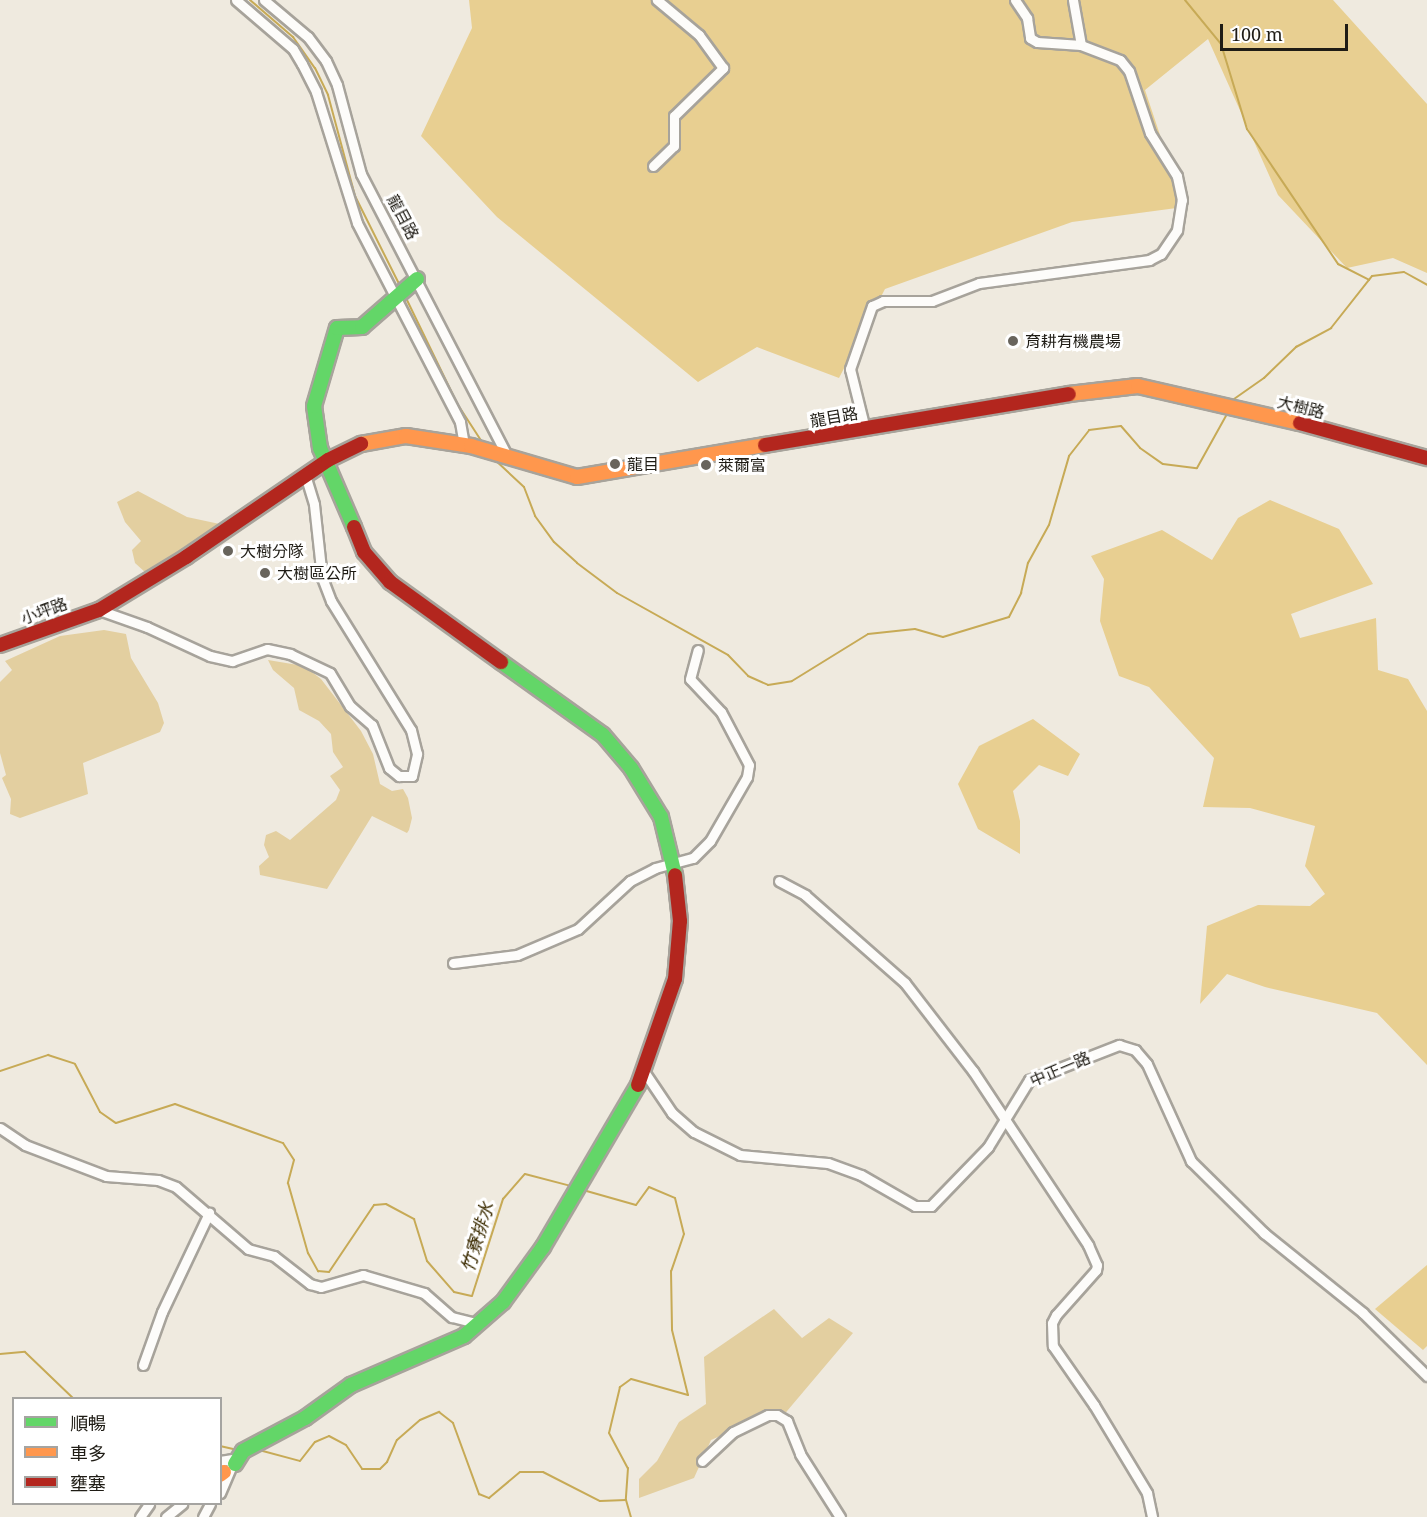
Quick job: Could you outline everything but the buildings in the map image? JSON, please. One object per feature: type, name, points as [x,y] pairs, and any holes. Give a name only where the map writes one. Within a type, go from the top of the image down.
[{"type":"street","name":"龍目路","points":[[236,0],[260,6],[306,39],[337,85],[358,174],[509,459]]},
{"type":"street","points":[[653,165],[674,146],[674,116],[723,68],[699,35],[657,0]]},
{"type":"street","points":[[865,429],[850,369],[872,306],[883,301],[932,301],[979,283],[1149,260],[1161,254],[1177,230],[1182,200],[1177,176],[1150,133],[1128,71],[1120,60],[1081,45],[1037,42],[1030,38],[1027,18],[1015,0]]},
{"type":"street","points":[[1073,0],[1081,45]]},
{"type":"street","name":"龍目路","points":[[260,6],[294,48],[316,92],[357,222],[397,295],[460,422],[467,445],[577,477],[1109,387],[1138,386],[1166,392]]},
{"type":"street","points":[[294,48],[306,39]]},
{"type":"street","points":[[342,177],[358,174]]},
{"type":"street","points":[[222,1469],[305,1418],[351,1385],[464,1336],[503,1302],[543,1247],[645,1073],[675,979],[680,921],[674,863],[651,800],[603,735],[424,610],[390,582],[364,552],[328,460],[320,448],[314,406],[337,328],[362,327],[414,281]]},
{"type":"street","name":"大樹路","points":[[1166,392],[1427,458]]},
{"type":"street","points":[[99,610],[306,477],[328,460],[365,442],[406,436],[467,445]]},
{"type":"street","points":[[99,610],[147,627],[210,656],[232,661],[267,649],[290,654],[330,673],[350,706],[372,725],[389,768],[399,776],[412,776],[417,754],[411,730],[328,593],[314,504],[306,477]]},
{"type":"street","name":"小坪路","points":[[0,645],[99,610]]},
{"type":"street","points":[[453,963],[517,955],[578,929],[630,881],[674,863],[693,858],[710,841],[749,771],[749,761],[721,712],[690,679],[698,650]]},
{"type":"street","points":[[779,881],[805,895],[905,983],[973,1071],[1095,1258],[1096,1270],[1052,1323],[1053,1346],[1094,1405],[1147,1493],[1152,1517]]},
{"type":"street","name":"中正一路","points":[[645,1073],[672,1113],[694,1132],[740,1155],[828,1163],[861,1174],[915,1206],[931,1206],[971,1168],[1029,1080],[1119,1045],[1135,1050],[1147,1064],[1191,1161],[1264,1233],[1363,1313],[1427,1376]]},
{"type":"street","points":[[0,1128],[25,1145],[93,1172],[114,1178],[158,1180],[176,1187],[209,1213],[248,1249],[274,1256],[310,1284],[321,1287],[363,1275],[424,1293],[453,1317],[480,1324]]},
{"type":"street","points":[[143,1365],[162,1312],[209,1213]]},
{"type":"street","points":[[702,1461],[733,1432],[768,1415],[777,1415],[787,1421],[800,1454],[840,1517]]},
{"type":"street","points":[[222,1488],[232,1464],[243,1454]]},
{"type":"street","points":[[166,1517],[180,1505]]},
{"type":"shaded area","points":[[469,0],[1333,0],[1427,104],[1427,273],[1393,258],[1347,268],[1278,195],[1208,39],[1145,90],[1184,207],[1072,222],[885,289],[839,378],[757,347],[698,382],[497,217],[421,136],[472,28]]},
{"type":"shaded area","points":[[138,491],[187,517],[229,526],[146,573],[135,563],[132,550],[141,541],[125,522],[117,502]]},
{"type":"shaded area","points":[[1270,500],[1339,529],[1373,584],[1291,614],[1300,638],[1376,618],[1378,670],[1408,679],[1427,711],[1427,1065],[1377,1013],[1265,987],[1227,974],[1200,1004],[1207,926],[1258,905],[1310,906],[1325,894],[1305,866],[1315,826],[1250,808],[1203,807],[1214,758],[1149,687],[1119,676],[1100,621],[1104,579],[1091,556],[1162,530],[1212,560],[1238,518]]},
{"type":"shaded area","points":[[104,630],[126,634],[131,658],[158,703],[164,723],[160,732],[83,763],[88,794],[20,818],[10,814],[11,799],[2,778],[6,775],[0,753],[0,682],[12,670],[5,661],[60,636]]},
{"type":"shaded area","points":[[268,660],[304,666],[321,679],[361,731],[373,754],[380,784],[392,791],[403,789],[408,798],[412,818],[407,833],[372,816],[327,889],[260,875],[259,866],[269,857],[264,845],[266,835],[276,831],[290,840],[336,800],[340,790],[330,776],[343,767],[333,752],[331,734],[319,721],[299,710],[294,688],[273,670]]},
{"type":"shaded area","points":[[1033,719],[1080,754],[1068,776],[1039,765],[1013,791],[1020,821],[1020,854],[978,829],[958,784],[979,746]]},
{"type":"shaded area","points":[[1427,1265],[1427,1346],[1423,1350],[1375,1309]]},
{"type":"shaded area","points":[[774,1309],[802,1338],[829,1318],[853,1333],[782,1417],[750,1423],[711,1440],[694,1478],[639,1498],[639,1479],[657,1461],[679,1422],[706,1404],[704,1357]]},
{"type":"waterway","points":[[250,0],[293,37],[315,68],[328,95],[355,196],[400,286]]},
{"type":"waterway","points":[[1185,0],[1221,44],[1247,129],[1338,264],[1369,280]]},
{"type":"waterway","points":[[1234,399],[1264,378],[1296,347],[1331,328],[1372,276],[1404,272],[1427,285]]},
{"type":"waterway","points":[[405,296],[458,405],[484,445]]},
{"type":"waterway","points":[[494,459],[524,487],[535,516],[554,542],[577,563],[617,593],[728,655],[748,676],[768,685],[792,681],[868,634],[915,629],[943,637],[1009,617],[1021,593],[1028,563],[1049,525],[1069,456],[1089,430],[1121,426],[1140,448],[1163,464],[1197,468],[1227,414]]},
{"type":"waterway","name":"竹寮排水","points":[[0,1071],[48,1055],[75,1064],[100,1112],[116,1123],[175,1104],[283,1143],[294,1160],[288,1183],[308,1253],[318,1271],[329,1272],[374,1205],[386,1204],[414,1219],[427,1261],[454,1292],[472,1296],[503,1199],[525,1174],[571,1186]]},
{"type":"waterway","name":"竹寮排水","points":[[583,1190],[636,1205],[649,1187],[675,1198],[684,1234],[671,1271],[672,1330],[688,1395],[631,1379],[620,1387],[609,1433],[628,1468],[626,1500],[631,1517]]},
{"type":"waterway","points":[[0,1354],[25,1352],[72,1397]]},
{"type":"waterway","points":[[259,1450],[300,1461],[315,1442],[329,1436],[346,1445],[362,1469],[380,1469],[387,1462],[397,1440],[420,1420],[439,1412],[453,1423],[479,1494],[489,1498],[520,1472],[543,1472],[600,1501],[626,1500]]},
{"type":"waterway","points":[[222,1446],[238,1450]]},
{"type":"traffic: fast","points":[[354,527],[320,448],[314,406],[337,328],[362,327],[417,279]]},
{"type":"traffic: fast","points":[[501,662],[603,735],[631,768],[661,817],[675,875]]},
{"type":"traffic: fast","points":[[235,1464],[243,1451],[305,1418],[351,1385],[464,1336],[503,1302],[543,1247],[638,1085]]},
{"type":"traffic: slow","points":[[1069,394],[1138,386],[1300,423]]},
{"type":"traffic: slow","points":[[361,444],[406,436],[471,446],[577,477],[765,445]]},
{"type":"traffic: jam","points":[[765,445],[1069,394]]},
{"type":"traffic: jam","points":[[1300,423],[1427,458]]},
{"type":"traffic: jam","points":[[0,645],[99,610],[186,557],[328,460],[361,444]]},
{"type":"traffic: jam","points":[[354,527],[364,552],[390,582],[501,662]]},
{"type":"traffic: jam","points":[[638,1085],[675,979],[680,921],[675,875]]},
{"type":"place","name":"育耕有機農場","points":[[1013,341]]},
{"type":"place","name":"龍目","points":[[615,464]]},
{"type":"place","name":"萊爾富","points":[[706,465]]},
{"type":"place","name":"大樹分隊","points":[[228,551]]},
{"type":"place","name":"大樹區公所","points":[[265,573]]}]
